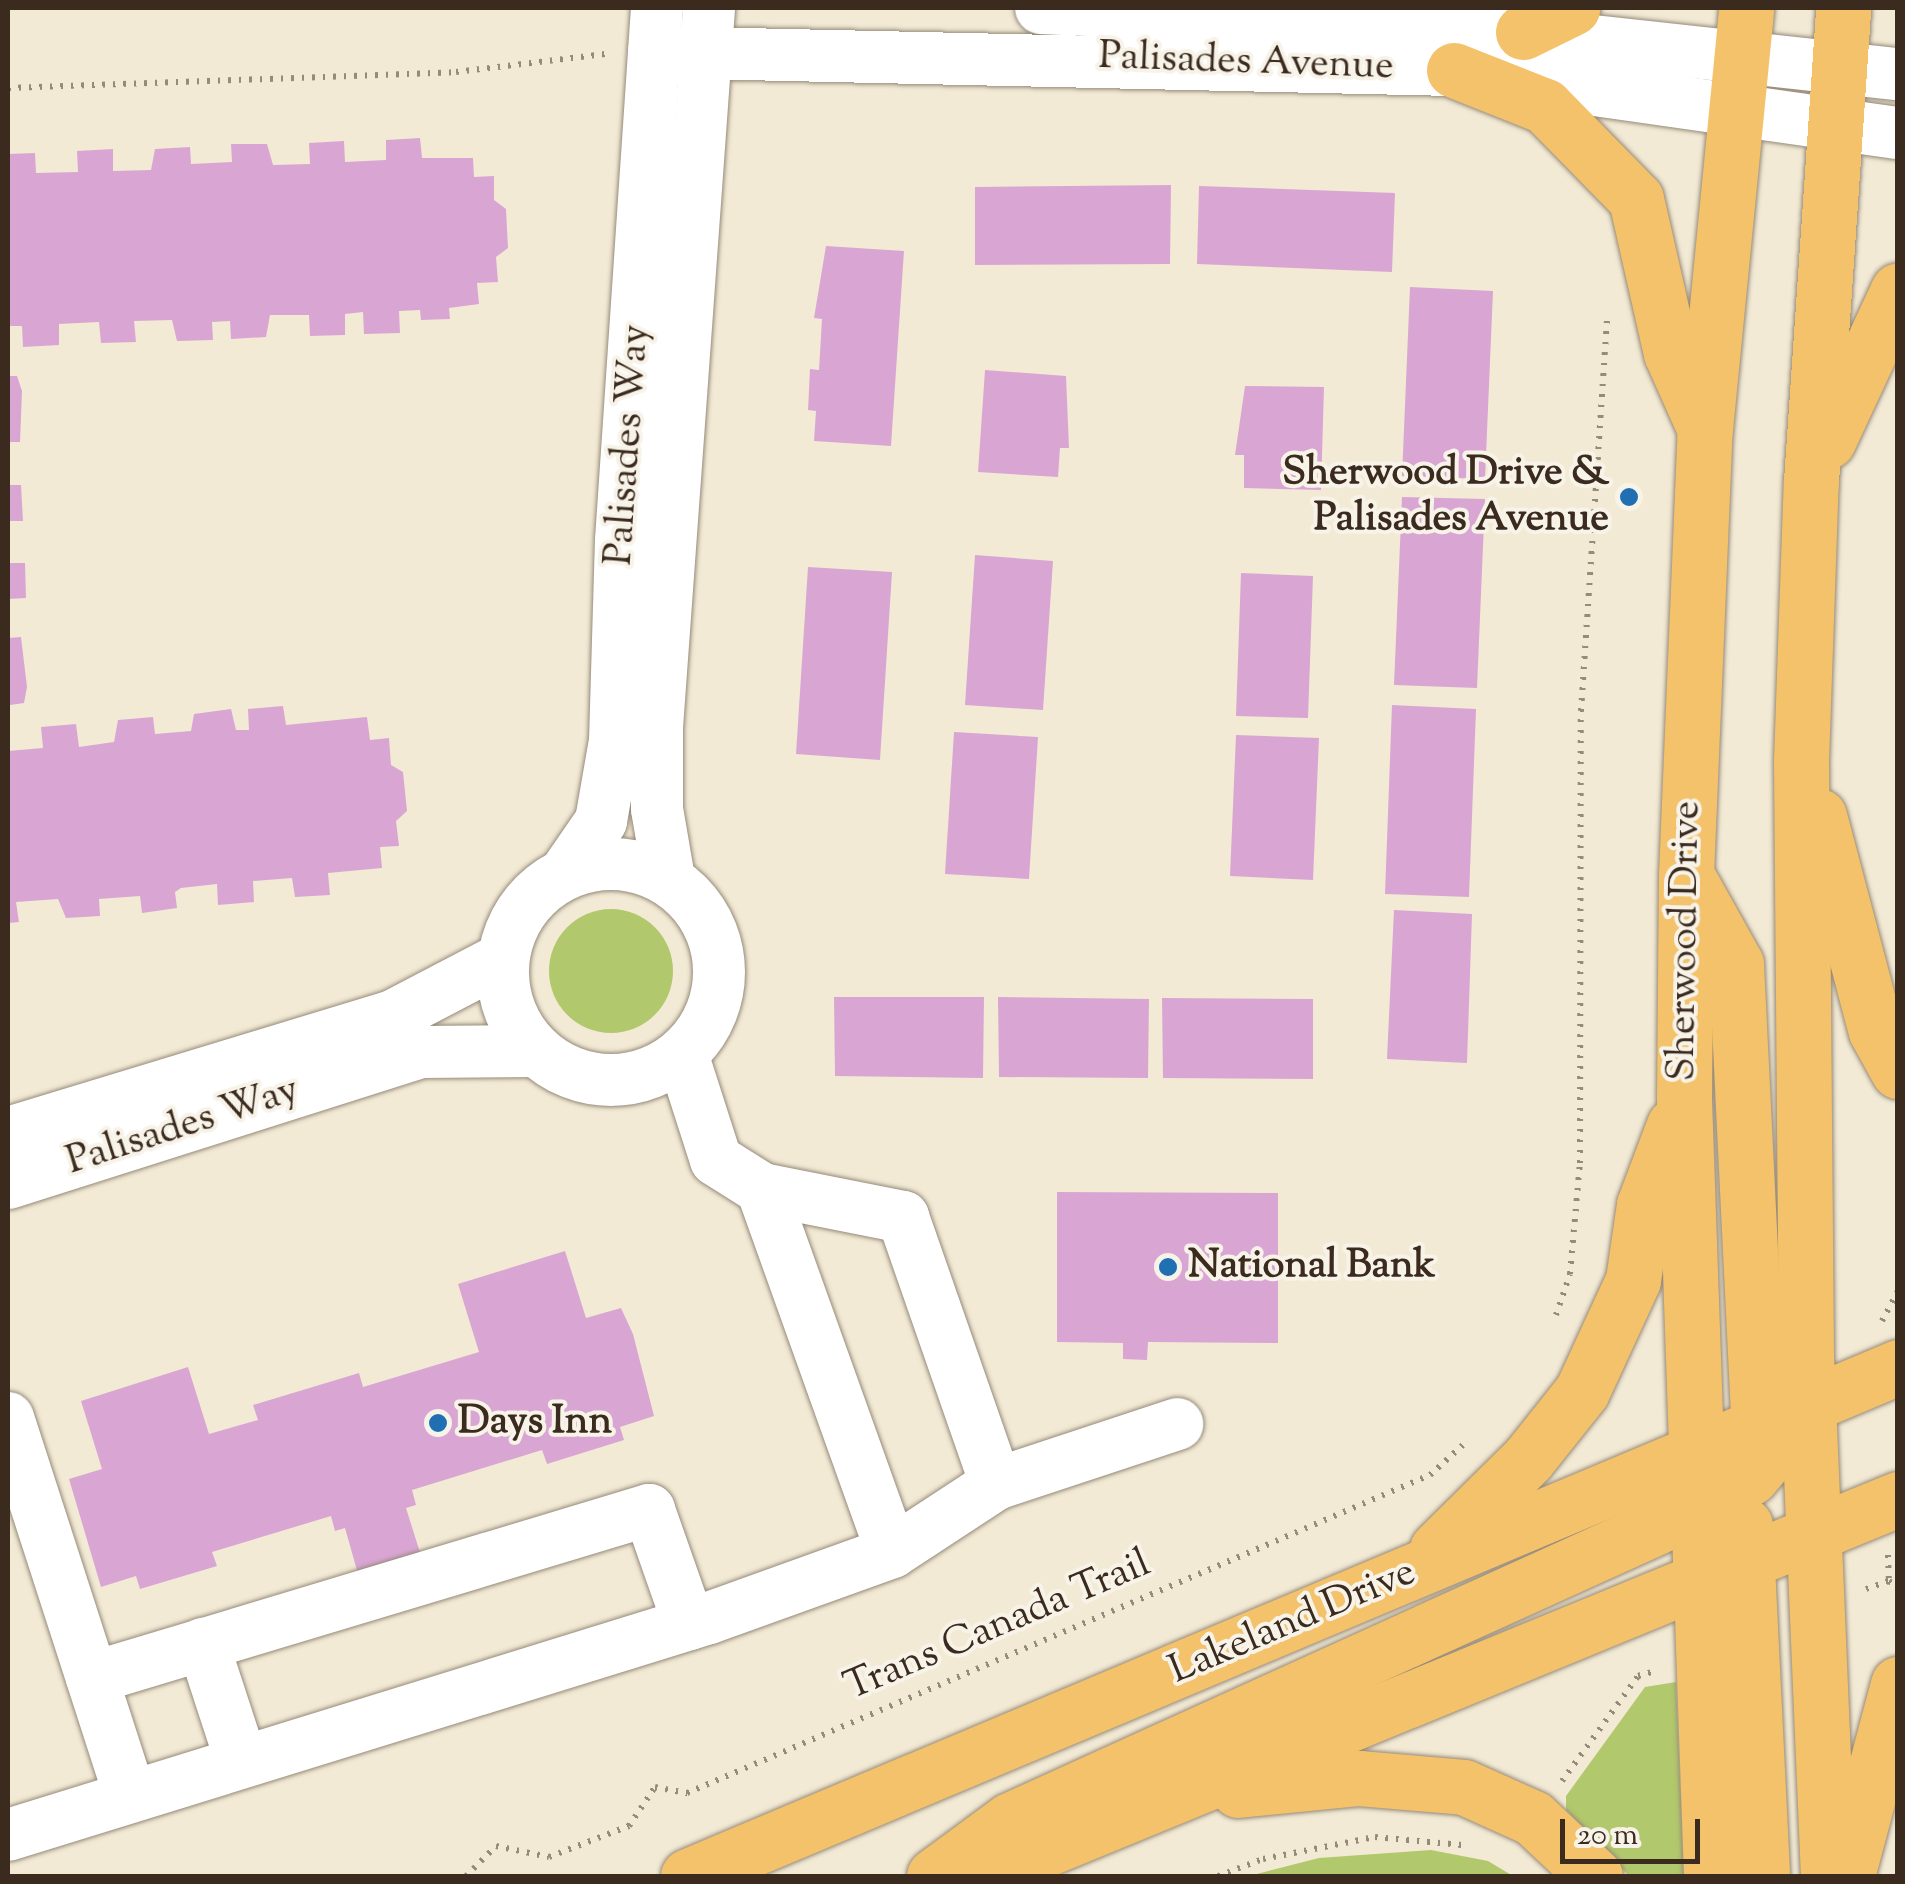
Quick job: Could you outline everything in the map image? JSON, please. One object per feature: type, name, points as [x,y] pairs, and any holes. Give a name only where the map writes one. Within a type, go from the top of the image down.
[{"type":"main road","points":[[1523,32],[1572,8]]},
{"type":"main road","points":[[1828,1876],[1809,1406],[1801,761],[1811,481],[1844,8]]},
{"type":"main road","name":"Sherwood Drive","points":[[1712,1876],[1701,1582],[1728,1470],[1684,1098],[1686,875],[1704,429],[1743,32]]},
{"type":"main road","points":[[1454,70],[1544,106],[1636,199],[1671,354],[1704,429]]},
{"type":"main road","points":[[1811,481],[1898,290]]},
{"type":"main road","points":[[1801,761],[1853,925],[1876,1031],[1898,1070]]},
{"type":"main road","points":[[1686,875],[1736,964],[1728,1470],[1750,1560],[1762,1876]]},
{"type":"main road","points":[[1415,1571],[1528,1460],[1582,1391],[1633,1280],[1644,1205],[1684,1098]]},
{"type":"main road","name":"Lakeland Drive","points":[[688,1876],[1415,1571],[1728,1470],[1888,1348]]},
{"type":"main road","points":[[1728,1470],[1814,1533]]},
{"type":"main road","points":[[934,1876],[1010,1820],[1728,1470]]},
{"type":"main road","points":[[980,1876],[1898,1499]]},
{"type":"main road","points":[[1847,1876],[1898,1684]]},
{"type":"main road","points":[[1109,1822],[1253,1788],[1359,1778],[1430,1781],[1481,1793],[1528,1815],[1595,1876]]},
{"type":"street","name":"Palisades Avenue","points":[[1041,8],[1523,32],[1743,32],[1837,67],[1898,74]]},
{"type":"street","name":"Palisades Avenue","points":[[640,38],[708,29],[1454,70],[1734,113],[1898,132]]},
{"type":"street","name":"Palisades Way","points":[[669,880],[658,809],[658,727],[708,29]]},
{"type":"street","name":"Palisades Way","points":[[8,1133],[391,1017],[502,959],[513,923],[535,893],[566,872],[600,821],[615,741],[640,38]]},
{"type":"street","points":[[566,872],[618,864],[669,880],[704,916],[720,964],[717,998],[704,1028],[682,1054],[716,1160],[762,1188],[903,1216],[996,1484]]},
{"type":"street","points":[[502,959],[515,1024],[535,1051]]},
{"type":"street","name":"Palisades Way","points":[[8,1183],[421,1052],[535,1051],[592,1079],[624,1080],[682,1054]]},
{"type":"street","points":[[762,1188],[892,1552]]},
{"type":"street","points":[[8,1418],[130,1796]]},
{"type":"street","points":[[8,1834],[689,1624],[892,1552],[996,1484],[1176,1424]]},
{"type":"street","points":[[92,1678],[649,1510],[689,1624]]},
{"type":"street","points":[[202,1644],[241,1760]]},
{"type":"path","points":[[8,88],[456,72],[640,38]]},
{"type":"path","points":[[1552,1327],[1570,1274],[1580,1163],[1581,711],[1605,294]]},
{"type":"path","points":[[1888,1348],[1898,1291]]},
{"type":"path","name":"Trans Canada Trail","points":[[466,1876],[496,1846],[548,1857],[629,1826],[655,1788],[687,1794],[1430,1476],[1472,1437]]},
{"type":"path","points":[[1864,1590],[1889,1581],[1898,1587]]},
{"type":"path","points":[[1552,1794],[1638,1676]]},
{"type":"path","points":[[1218,1876],[1263,1859],[1375,1837],[1469,1845]]},
{"type":"green space","points":[[611,909],[635,913],[655,927],[669,947],[673,971],[669,995],[655,1015],[635,1029],[611,1033],[587,1029],[567,1015],[553,995],[549,971],[553,947],[567,927],[587,913]]},
{"type":"green space","points":[[1676,1682],[1684,1876],[1629,1876],[1566,1810],[1566,1796],[1645,1687]]},
{"type":"green space","points":[[1431,1850],[1488,1861],[1513,1876],[1249,1876],[1319,1858]]},
{"type":"building","points":[[420,138],[422,158],[473,158],[474,177],[494,176],[494,200],[506,209],[508,248],[496,257],[498,282],[477,283],[479,304],[449,308],[450,319],[421,320],[420,310],[399,311],[400,333],[364,334],[363,312],[345,314],[345,335],[310,336],[309,315],[270,315],[266,337],[231,339],[230,321],[212,322],[213,340],[177,341],[172,320],[134,321],[136,342],[101,343],[99,322],[59,324],[59,345],[23,347],[22,326],[8,326],[8,154],[35,153],[36,173],[78,172],[77,151],[113,149],[113,171],[151,170],[155,149],[190,147],[191,164],[232,162],[231,144],[267,144],[273,165],[310,164],[309,143],[344,141],[345,162],[386,160],[386,140]]},
{"type":"building","points":[[1171,185],[1170,264],[975,265],[975,187]]},
{"type":"building","points":[[1199,186],[1395,193],[1392,272],[1197,264]]},
{"type":"building","points":[[826,246],[904,251],[891,446],[814,441],[816,411],[808,410],[810,369],[819,370],[822,319],[814,318]]},
{"type":"building","points":[[1410,287],[1493,291],[1485,479],[1402,476]]},
{"type":"building","points":[[985,370],[1066,376],[1069,448],[1060,448],[1058,477],[978,472]]},
{"type":"building","points":[[8,376],[17,376],[22,391],[20,442],[8,442]]},
{"type":"building","points":[[1245,386],[1324,387],[1321,490],[1244,488],[1244,455],[1235,455]]},
{"type":"building","points":[[8,485],[21,485],[23,521],[8,521]]},
{"type":"building","points":[[1402,497],[1485,499],[1477,688],[1394,685]]},
{"type":"building","points":[[975,555],[1053,561],[1043,710],[965,705]]},
{"type":"building","points":[[8,563],[25,563],[26,598],[8,599]]},
{"type":"building","points":[[808,567],[892,572],[880,760],[796,754]]},
{"type":"building","points":[[1241,573],[1313,576],[1308,718],[1236,716]]},
{"type":"building","points":[[21,637],[27,687],[24,703],[10,705],[8,722],[8,638]]},
{"type":"building","points":[[1392,705],[1476,709],[1469,897],[1385,894]]},
{"type":"building","points":[[283,706],[286,725],[367,717],[370,740],[389,738],[391,765],[403,772],[407,811],[396,821],[399,846],[380,847],[382,868],[328,873],[330,895],[295,897],[292,878],[253,881],[254,902],[218,905],[217,884],[181,888],[175,892],[177,908],[142,913],[140,896],[99,899],[100,916],[66,918],[58,899],[16,902],[19,922],[8,923],[8,751],[43,748],[41,727],[76,724],[79,747],[114,742],[118,720],[153,717],[155,734],[191,731],[194,714],[231,709],[236,730],[249,730],[248,709]]},
{"type":"building","points":[[954,732],[1038,737],[1029,879],[945,874]]},
{"type":"building","points":[[1236,735],[1319,738],[1313,880],[1230,876]]},
{"type":"building","points":[[1394,910],[1472,914],[1467,1063],[1387,1059]]},
{"type":"building","points":[[834,997],[984,997],[983,1078],[835,1076]]},
{"type":"building","points":[[998,997],[1149,999],[1148,1078],[999,1077]]},
{"type":"building","points":[[1162,998],[1313,999],[1313,1079],[1163,1078]]},
{"type":"building","name":"National Bank","points":[[1057,1192],[1278,1193],[1278,1343],[1148,1342],[1147,1360],[1123,1359],[1123,1343],[1057,1342]]},
{"type":"building","name":"Days Inn","points":[[565,1251],[586,1318],[621,1308],[633,1334],[654,1416],[620,1427],[624,1440],[547,1464],[542,1450],[412,1490],[416,1505],[406,1508],[423,1562],[360,1581],[345,1528],[335,1531],[331,1516],[212,1552],[217,1566],[140,1589],[136,1576],[101,1587],[69,1479],[102,1469],[81,1401],[188,1367],[209,1434],[258,1420],[253,1405],[359,1373],[363,1387],[479,1352],[458,1284]]},
{"type":"place","name":"Sherwood Drive & Palisades Avenue","points":[[1629,497]]},
{"type":"place","name":"National Bank","points":[[1168,1267]]},
{"type":"place","name":"Days Inn","points":[[438,1423]]}]
